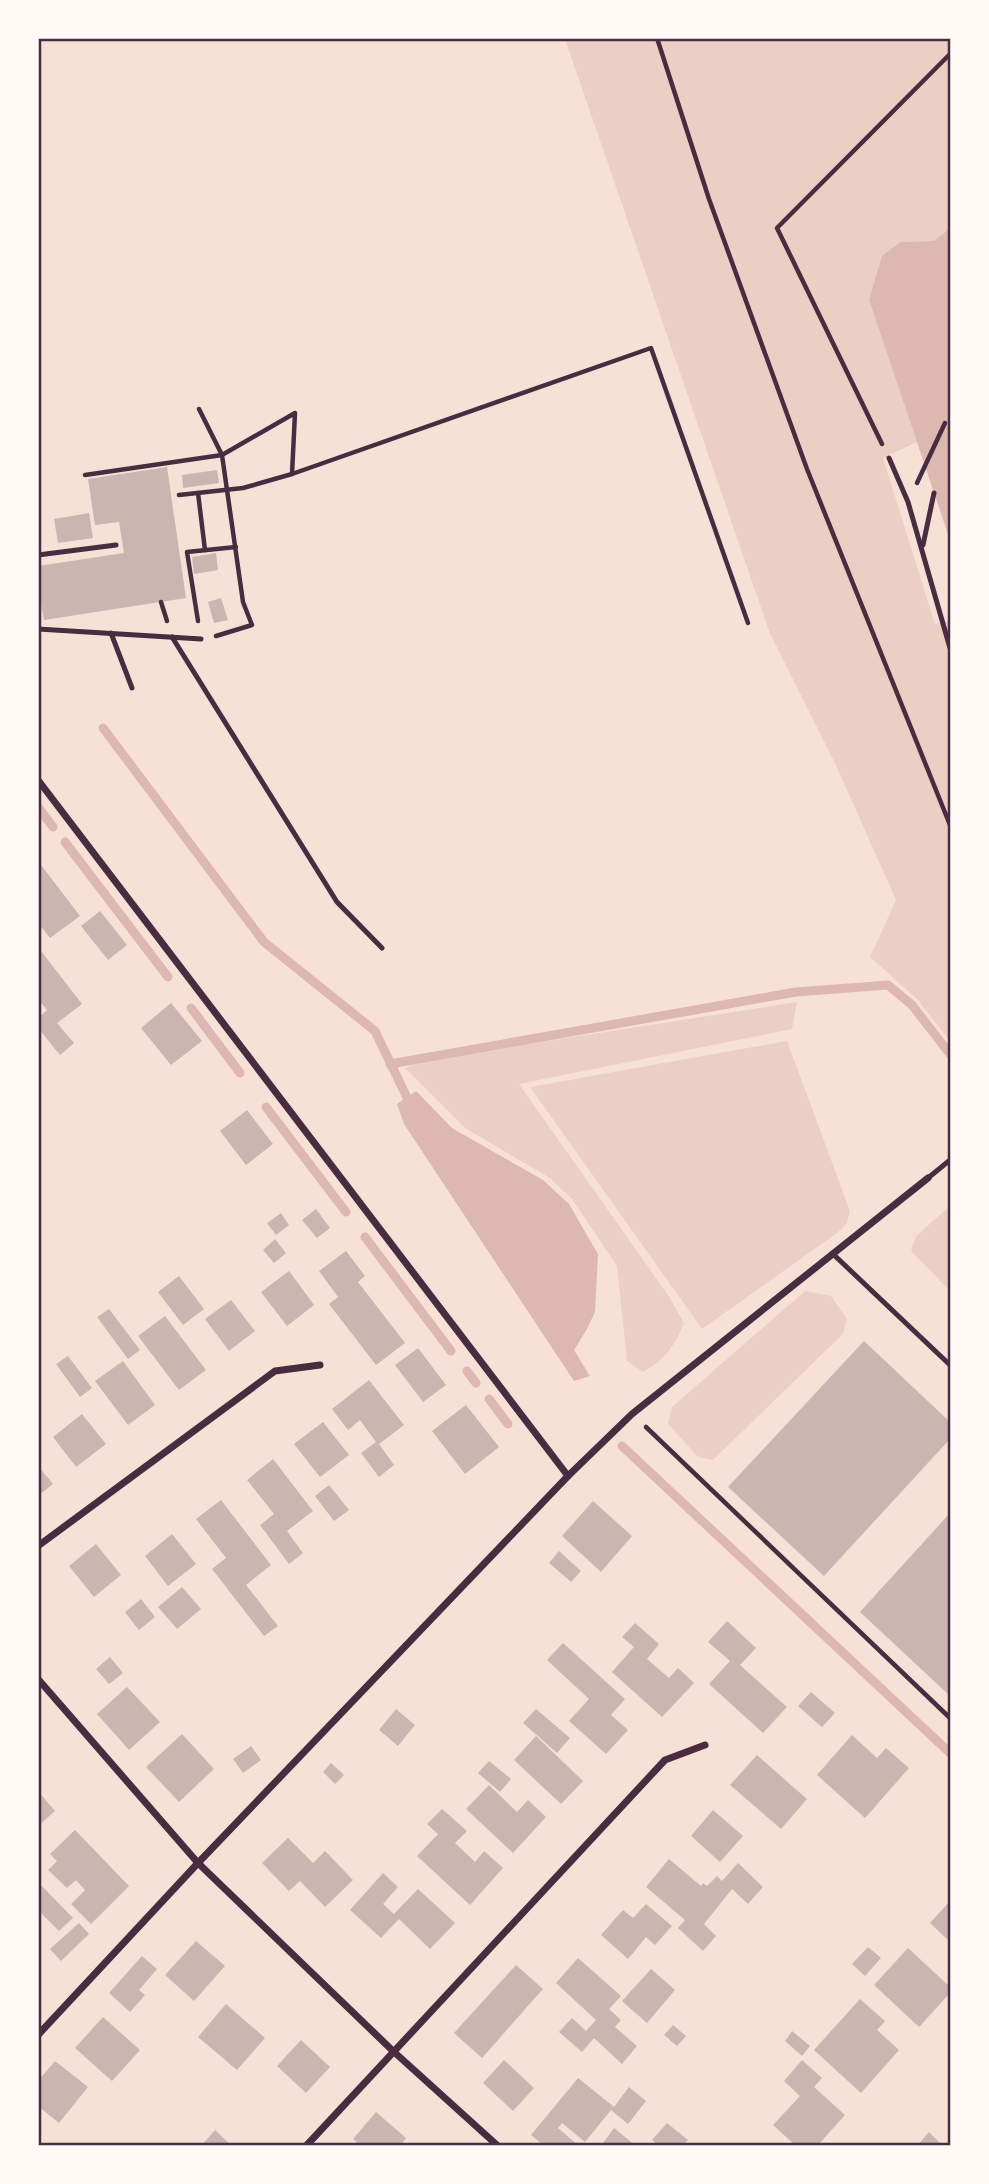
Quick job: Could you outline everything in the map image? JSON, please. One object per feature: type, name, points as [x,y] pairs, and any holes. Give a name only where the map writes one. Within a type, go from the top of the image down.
[{"type":"street","points":[[38,780],[568,1476]]},
{"type":"street","points":[[38,2035],[198,1863],[568,1476],[632,1414],[928,1178]]},
{"type":"street","points":[[38,1546],[275,1371],[320,1365]]},
{"type":"street","points":[[38,1679],[198,1863],[393,2051],[498,2146]]},
{"type":"street","points":[[306,2146],[665,1760],[705,1745]]},
{"type":"lane","points":[[889,458],[908,502],[950,648]]},
{"type":"lane","points":[[922,548],[934,493]]},
{"type":"lane","points":[[38,555],[116,545]]},
{"type":"lane","points":[[38,629],[201,639]]},
{"type":"lane","points":[[111,634],[132,688]]},
{"type":"lane","points":[[172,637],[337,902],[382,948]]},
{"type":"lane","points":[[928,1178],[950,1160]]},
{"type":"lane","points":[[833,1254],[950,1364]]},
{"type":"path","points":[[657,38],[709,199],[807,469],[950,825]]},
{"type":"path","points":[[889,458],[777,228],[950,54]]},
{"type":"path","points":[[178,495],[243,488],[292,474],[652,348],[748,622]]},
{"type":"path","points":[[199,409],[222,455],[236,547],[243,602],[252,625],[201,639],[187,552],[236,547]]},
{"type":"path","points":[[85,475],[222,455],[295,413],[292,474]]},
{"type":"path","points":[[908,502],[945,423]]},
{"type":"path","points":[[198,493],[205,550]]},
{"type":"path","points":[[632,1414],[950,1718]]},
{"type":"shaded area","points":[[565,39],[950,39],[950,228],[934,241],[901,242],[869,300],[917,442],[883,458],[935,624],[950,620],[950,1041],[917,999],[870,957],[896,900],[835,763],[769,631]]},
{"type":"shaded area","points":[[950,228],[950,540],[869,300],[882,256],[901,242],[934,241]]},
{"type":"shaded area","points":[[797,1002],[792,1029],[519,1084],[668,1295],[684,1323],[668,1351],[643,1372],[627,1361],[617,1266],[572,1199],[550,1178],[465,1128],[405,1068],[427,1060]]},
{"type":"shaded area","points":[[787,1041],[850,1211],[847,1223],[837,1233],[702,1329],[530,1087]]},
{"type":"shaded area","points":[[416,1091],[452,1128],[543,1180],[569,1204],[598,1254],[595,1312],[574,1350],[590,1376],[574,1381],[404,1124],[397,1104]]},
{"type":"shaded area","points":[[950,1206],[950,1291],[911,1251],[916,1236]]},
{"type":"shaded area","points":[[805,1291],[831,1296],[847,1319],[843,1334],[713,1460],[698,1457],[668,1424],[672,1407]]},
{"type":"building","points":[[167,467],[186,598],[44,620],[38,586],[38,566],[124,553],[119,522],[95,525],[88,479]]},
{"type":"building","points":[[217,470],[219,483],[183,488],[182,475]]},
{"type":"building","points":[[89,513],[93,538],[58,543],[54,519]]},
{"type":"building","points":[[216,553],[218,570],[194,574],[192,557]]},
{"type":"building","points":[[221,598],[228,620],[214,623],[208,602]]},
{"type":"building","points":[[38,861],[80,916],[50,938],[38,923]]},
{"type":"building","points":[[100,911],[127,945],[108,960],[81,926]]},
{"type":"building","points":[[41,951],[82,1004],[57,1023],[74,1043],[60,1055],[38,1028],[38,1018],[47,1010],[38,999],[38,953]]},
{"type":"building","points":[[171,1003],[202,1041],[171,1065],[141,1028]]},
{"type":"building","points":[[247,1110],[273,1144],[246,1165],[220,1131]]},
{"type":"building","points":[[316,1209],[330,1228],[317,1238],[302,1220]]},
{"type":"building","points":[[281,1213],[289,1225],[276,1235],[267,1223]]},
{"type":"building","points":[[275,1239],[286,1253],[274,1263],[263,1250]]},
{"type":"building","points":[[346,1251],[365,1276],[358,1282],[405,1343],[376,1365],[329,1304],[338,1297],[319,1271]]},
{"type":"building","points":[[289,1271],[314,1305],[287,1326],[261,1292]]},
{"type":"building","points":[[179,1276],[204,1309],[183,1325],[158,1292]]},
{"type":"building","points":[[231,1300],[255,1331],[229,1351],[205,1319]]},
{"type":"building","points":[[109,1309],[140,1350],[128,1359],[97,1317]]},
{"type":"building","points":[[165,1316],[206,1370],[179,1390],[138,1336]]},
{"type":"building","points":[[864,1341],[950,1422],[950,1439],[824,1576],[728,1487]]},
{"type":"building","points":[[418,1348],[446,1385],[423,1402],[395,1365]]},
{"type":"building","points":[[68,1356],[92,1388],[80,1397],[56,1364]]},
{"type":"building","points":[[123,1361],[155,1405],[128,1425],[95,1381]]},
{"type":"building","points":[[369,1380],[404,1425],[379,1444],[394,1465],[379,1477],[361,1453],[376,1442],[360,1420],[348,1430],[332,1409]]},
{"type":"building","points":[[466,1405],[499,1447],[465,1474],[432,1431]]},
{"type":"building","points":[[82,1414],[106,1444],[76,1467],[53,1437]]},
{"type":"building","points":[[323,1422],[349,1455],[320,1477],[294,1444]]},
{"type":"building","points":[[273,1459],[313,1511],[287,1531],[303,1553],[289,1564],[260,1525],[274,1514],[247,1480]]},
{"type":"building","points":[[38,1466],[53,1484],[38,1496]]},
{"type":"building","points":[[329,1485],[349,1510],[334,1521],[315,1496]]},
{"type":"building","points":[[221,1500],[271,1565],[246,1585],[278,1626],[264,1636],[212,1569],[226,1558],[196,1519]]},
{"type":"building","points":[[593,1501],[632,1536],[601,1572],[562,1536]]},
{"type":"building","points":[[950,1513],[950,1696],[860,1612]]},
{"type":"building","points":[[172,1534],[196,1564],[168,1586],[145,1556]]},
{"type":"building","points":[[96,1544],[121,1575],[94,1597],[69,1566]]},
{"type":"building","points":[[559,1551],[581,1571],[571,1582],[549,1563]]},
{"type":"building","points":[[182,1587],[201,1609],[177,1629],[158,1607]]},
{"type":"building","points":[[141,1599],[155,1617],[139,1630],[125,1612]]},
{"type":"building","points":[[727,1621],[756,1648],[740,1665],[787,1707],[763,1733],[709,1684],[730,1661],[708,1642]]},
{"type":"building","points":[[635,1623],[659,1644],[647,1659],[669,1678],[678,1668],[694,1683],[662,1717],[612,1672],[634,1647],[622,1637]]},
{"type":"building","points":[[563,1643],[625,1699],[611,1715],[628,1730],[606,1754],[569,1721],[589,1699],[547,1660]]},
{"type":"building","points":[[110,1657],[123,1673],[109,1684],[96,1669]]},
{"type":"building","points":[[127,1687],[160,1722],[129,1750],[97,1714]]},
{"type":"building","points":[[811,1692],[835,1713],[822,1727],[798,1706]]},
{"type":"building","points":[[396,1709],[415,1725],[398,1746],[379,1730]]},
{"type":"building","points":[[536,1709],[570,1738],[557,1753],[523,1723]]},
{"type":"building","points":[[182,1734],[214,1769],[179,1802],[146,1767]]},
{"type":"building","points":[[852,1735],[877,1758],[886,1748],[909,1768],[865,1818],[817,1775]]},
{"type":"building","points":[[536,1736],[583,1781],[561,1804],[514,1760]]},
{"type":"building","points":[[251,1746],[261,1760],[243,1773],[233,1759]]},
{"type":"building","points":[[757,1755],[807,1799],[781,1829],[730,1785]]},
{"type":"building","points":[[489,1761],[511,1779],[500,1792],[478,1773]]},
{"type":"building","points":[[331,1763],[344,1775],[335,1784],[323,1772]]},
{"type":"building","points":[[489,1785],[517,1812],[528,1800],[546,1817],[513,1853],[466,1809]]},
{"type":"building","points":[[38,1791],[55,1811],[38,1826]]},
{"type":"building","points":[[442,1809],[467,1831],[455,1843],[475,1862],[484,1851],[503,1868],[470,1905],[417,1856],[438,1834],[427,1824]]},
{"type":"building","points":[[713,1810],[743,1836],[720,1862],[691,1836]]},
{"type":"building","points":[[75,1830],[129,1886],[91,1924],[71,1904],[85,1890],[76,1880],[67,1888],[48,1870],[57,1861],[50,1854]]},
{"type":"building","points":[[288,1838],[313,1863],[325,1851],[353,1880],[325,1907],[300,1881],[289,1891],[262,1863]]},
{"type":"building","points":[[669,1859],[701,1886],[703,1883],[707,1886],[717,1876],[722,1881],[738,1863],[763,1887],[748,1904],[732,1889],[704,1924],[716,1936],[703,1951],[678,1928],[685,1920],[646,1887]]},
{"type":"building","points":[[383,1873],[398,1887],[383,1904],[394,1914],[418,1889],[455,1923],[430,1949],[399,1919],[381,1938],[350,1910]]},
{"type":"building","points":[[38,1882],[73,1918],[59,1931],[38,1910]]},
{"type":"building","points":[[950,1901],[950,1942],[930,1923]]},
{"type":"building","points":[[646,1904],[672,1926],[655,1945],[646,1937],[628,1959],[601,1935],[623,1910],[633,1918]]},
{"type":"building","points":[[79,1923],[89,1934],[61,1961],[50,1949]]},
{"type":"building","points":[[196,1941],[225,1966],[194,2001],[165,1975]]},
{"type":"building","points":[[868,1947],[881,1958],[865,1976],[852,1964]]},
{"type":"building","points":[[908,1948],[950,1987],[950,1993],[919,2027],[874,1985]]},
{"type":"building","points":[[142,1956],[157,1969],[139,1990],[145,1995],[130,2012],[109,1993]]},
{"type":"building","points":[[578,1958],[621,1996],[609,2009],[621,2020],[615,2027],[637,2046],[622,2064],[594,2038],[582,2052],[559,2032],[572,2018],[586,2031],[596,2020],[556,1983]]},
{"type":"building","points":[[516,1965],[543,1989],[482,2058],[454,2033]]},
{"type":"building","points":[[651,1969],[675,1990],[647,2023],[622,2001]]},
{"type":"building","points":[[860,1999],[885,2021],[877,2030],[899,2050],[861,2093],[814,2050]]},
{"type":"building","points":[[226,2004],[265,2038],[237,2070],[198,2037]]},
{"type":"building","points":[[103,2017],[140,2050],[112,2081],[75,2048]]},
{"type":"building","points":[[673,2025],[686,2036],[677,2046],[664,2035]]},
{"type":"building","points":[[792,2031],[810,2046],[802,2056],[785,2041]]},
{"type":"building","points":[[301,2040],[330,2067],[306,2093],[277,2066]]},
{"type":"building","points":[[504,2060],[534,2088],[513,2111],[483,2083]]},
{"type":"building","points":[[802,2060],[822,2078],[814,2087],[845,2115],[817,2146],[796,2146],[773,2125],[800,2096],[784,2081]]},
{"type":"building","points":[[55,2061],[88,2087],[59,2123],[38,2106],[38,2081]]},
{"type":"building","points":[[578,2078],[614,2107],[629,2087],[646,2101],[628,2124],[611,2110],[585,2142],[562,2123],[558,2128],[579,2146],[544,2146],[531,2135]]},
{"type":"building","points":[[376,2112],[406,2138],[400,2146],[361,2146],[353,2139]]},
{"type":"building","points":[[667,2123],[688,2140],[683,2146],[659,2146],[652,2140]]},
{"type":"building","points":[[614,2128],[636,2146],[601,2146]]},
{"type":"building","points":[[215,2130],[232,2146],[201,2146]]},
{"type":"building","points":[[929,2132],[943,2146],[917,2146]]},
{"type":"waterway","points":[[103,728],[264,942],[375,1031],[412,1108]]},
{"type":"waterway","points":[[38,807],[53,827]]},
{"type":"waterway","points":[[65,842],[168,977]]},
{"type":"waterway","points":[[390,1064],[796,992],[888,985],[912,1005],[950,1054]]},
{"type":"waterway","points":[[191,1008],[240,1073]]},
{"type":"waterway","points":[[266,1107],[346,1212]]},
{"type":"waterway","points":[[365,1237],[451,1351]]},
{"type":"waterway","points":[[467,1371],[476,1383]]},
{"type":"waterway","points":[[489,1399],[508,1424]]},
{"type":"waterway","points":[[622,1446],[950,1753]]}]
